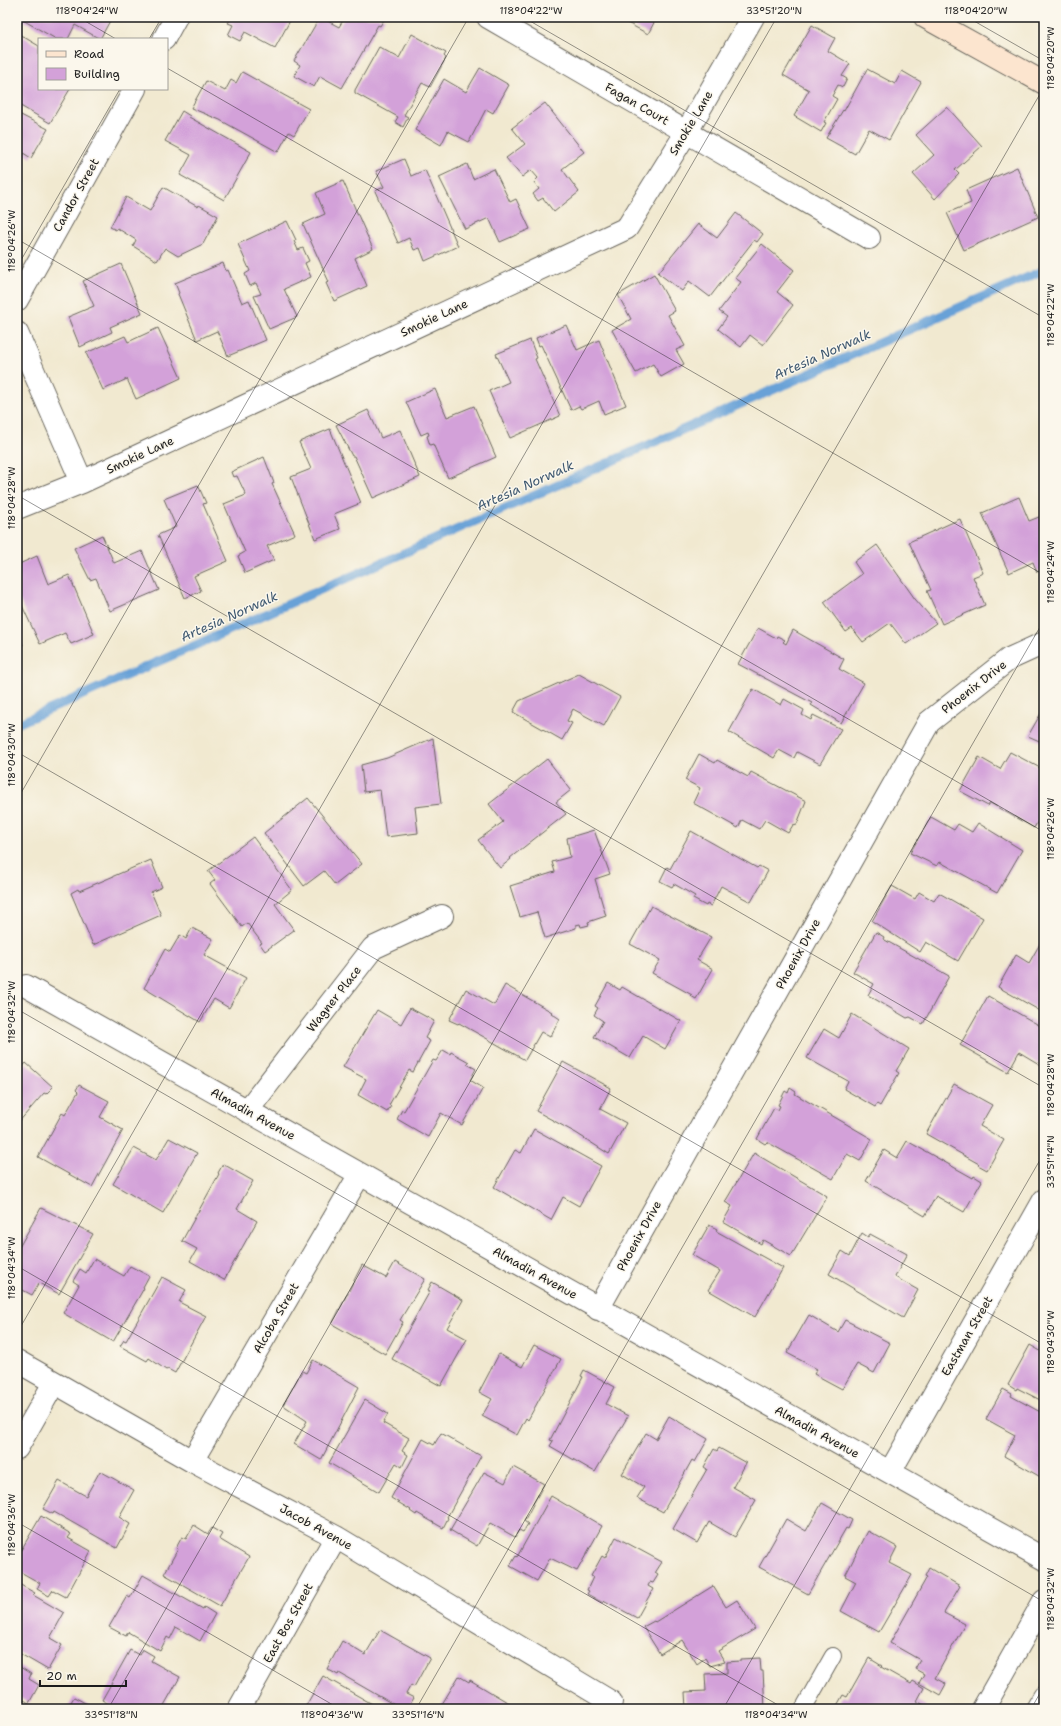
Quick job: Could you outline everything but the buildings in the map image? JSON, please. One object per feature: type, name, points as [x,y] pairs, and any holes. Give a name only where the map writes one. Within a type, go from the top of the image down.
[{"type":"main road","points":[[926,17],[1044,83]]},
{"type":"street","points":[[165,38],[176,17]]},
{"type":"street","name":"Fagan Court","points":[[488,17],[686,133],[870,238]]},
{"type":"street","name":"Smokie Lane","points":[[17,508],[82,482],[627,228],[686,133],[752,17]]},
{"type":"street","name":"Candor Street","points":[[17,300],[135,90]]},
{"type":"street","points":[[17,333],[82,482]]},
{"type":"street","name":"Phoenix Drive","points":[[598,1309],[929,722],[1009,659],[1044,643]]},
{"type":"street","name":"Wagner Place","points":[[248,1111],[373,948],[442,916]]},
{"type":"street","name":"Almadin Avenue","points":[[26,986],[1044,1559]]},
{"type":"street","name":"Alcoba Street","points":[[192,1461],[360,1174]]},
{"type":"street","name":"Eastman Street","points":[[890,1472],[1044,1200]]},
{"type":"street","name":"Jacob Avenue","points":[[17,1361],[192,1461],[336,1537],[609,1705]]},
{"type":"street","points":[[17,1448],[54,1383]]},
{"type":"street","name":"East Bos Street","points":[[239,1709],[336,1537]]},
{"type":"street","points":[[983,1709],[1044,1601]]},
{"type":"street","points":[[1037,1709],[1044,1697]]},
{"type":"lane","points":[[803,1709],[833,1656]]},
{"type":"waterway","name":"Artesia Norwalk","points":[[17,724],[1044,270]]}]
